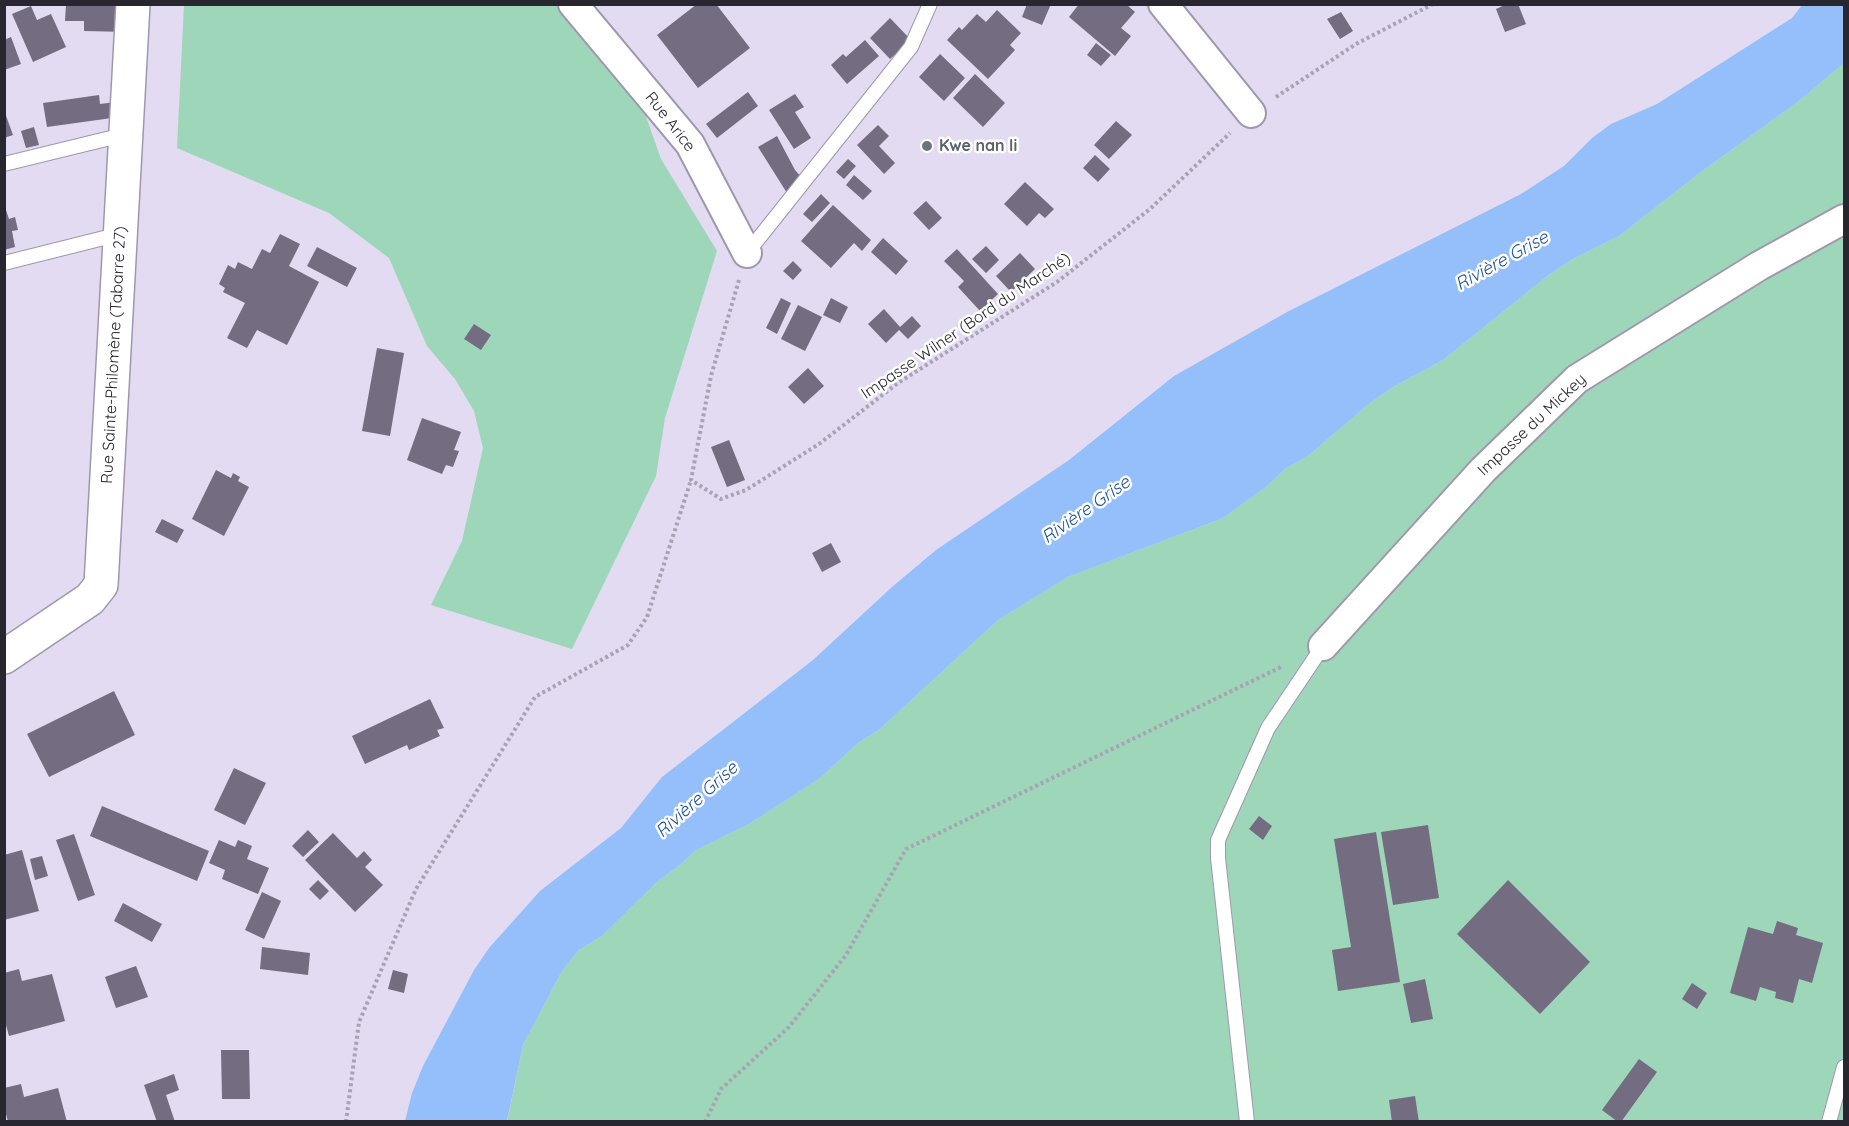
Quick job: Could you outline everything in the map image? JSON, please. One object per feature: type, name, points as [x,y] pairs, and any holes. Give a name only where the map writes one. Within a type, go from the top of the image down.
[{"type":"street","name":"Rue Sainte-Philomène (Tabarre 27)","points":[[4,657],[90,599],[101,585],[133,4]]},
{"type":"street","name":"Rue Arice","points":[[573,4],[690,144],[747,253]]},
{"type":"street","points":[[1163,4],[1251,113]]},
{"type":"street","name":"Impasse du Mickey","points":[[1323,646],[1483,470],[1577,379],[1759,266],[1845,219]]},
{"type":"lane","points":[[747,253],[911,46],[930,4]]},
{"type":"lane","points":[[4,164],[127,134]]},
{"type":"lane","points":[[4,263],[120,234]]},
{"type":"lane","points":[[1247,1122],[1218,858],[1218,840],[1268,728],[1323,646]]},
{"type":"lane","points":[[1829,1122],[1845,1067]]},
{"type":"path","name":"Impasse Wilner (Bord du Marché)","points":[[691,480],[721,499],[746,490],[819,444],[898,383],[1057,282],[1150,209],[1251,113],[1356,44],[1433,4]]},
{"type":"path","points":[[346,1122],[359,1022],[416,889],[535,697],[628,645],[647,617],[691,480],[711,376],[747,253]]},
{"type":"path","points":[[705,1122],[721,1089],[789,1027],[846,955],[906,849],[1323,646]]},
{"type":"green space","points":[[184,5],[563,5],[643,108],[661,159],[717,251],[665,418],[656,476],[572,649],[431,605],[462,541],[483,448],[474,411],[455,379],[427,346],[389,258],[329,213],[177,148]]},
{"type":"green space","points":[[1844,63],[1844,1121],[507,1122],[523,1045],[562,971],[579,950],[602,936],[658,881],[696,850],[749,824],[819,779],[858,743],[880,729],[998,620],[1068,577],[1223,518],[1266,487],[1285,469],[1308,456],[1370,403],[1393,387],[1443,360],[1550,274],[1573,259],[1619,236],[1701,172],[1799,101]]},
{"type":"water","name":"Rivière Grise","points":[[1802,5],[1844,5],[1844,63],[1799,101],[1701,172],[1619,236],[1573,259],[1550,274],[1443,360],[1393,387],[1370,403],[1308,456],[1285,469],[1266,487],[1223,518],[1068,577],[998,620],[880,729],[858,743],[819,779],[749,824],[696,850],[658,881],[602,936],[579,950],[562,971],[523,1045],[507,1121],[405,1121],[412,1093],[423,1066],[474,970],[489,948],[540,891],[621,828],[662,777],[813,660],[936,550],[1069,460],[1174,376],[1287,312],[1521,194],[1564,166],[1592,138],[1611,124],[1657,104],[1792,18]]},
{"type":"building","points":[[66,4],[129,4],[128,32],[84,31],[84,21],[65,21]]},
{"type":"building","points":[[697,4],[716,4],[750,48],[698,88],[657,35]]},
{"type":"building","points":[[1027,4],[1051,4],[1042,25],[1022,17]]},
{"type":"building","points":[[1079,4],[1126,4],[1135,12],[1121,28],[1131,36],[1115,56],[1069,17]]},
{"type":"building","points":[[1507,4],[1518,4],[1526,24],[1505,32],[1496,9]]},
{"type":"building","points":[[31,6],[37,20],[51,14],[66,47],[33,62],[12,14]]},
{"type":"building","points":[[997,10],[1021,33],[1010,45],[1015,50],[988,79],[947,40],[959,27],[962,30],[977,14],[986,22]]},
{"type":"building","points":[[1341,12],[1353,31],[1340,39],[1327,19]]},
{"type":"building","points":[[890,18],[911,40],[890,59],[870,38]]},
{"type":"building","points":[[11,37],[21,64],[4,70],[4,40]]},
{"type":"building","points":[[865,40],[879,56],[847,84],[831,65],[843,54],[846,57]]},
{"type":"building","points":[[1096,43],[1111,55],[1101,66],[1087,55]]},
{"type":"building","points":[[940,54],[965,78],[944,101],[919,77]]},
{"type":"building","points":[[975,74],[1005,103],[983,127],[953,98]]},
{"type":"building","points":[[748,92],[758,106],[717,138],[706,124]]},
{"type":"building","points":[[795,94],[804,107],[795,112],[811,138],[794,149],[769,110]]},
{"type":"building","points":[[99,95],[100,104],[116,102],[119,117],[47,127],[43,103]]},
{"type":"building","points":[[4,110],[13,135],[4,138]]},
{"type":"building","points":[[1116,121],[1132,135],[1109,159],[1094,145]]},
{"type":"building","points":[[878,125],[889,136],[879,146],[895,163],[884,174],[857,145]]},
{"type":"building","points":[[34,127],[39,145],[26,148],[21,131]]},
{"type":"building","points":[[777,136],[795,170],[803,179],[787,193],[758,147]]},
{"type":"building","points":[[1095,155],[1110,169],[1098,182],[1083,168]]},
{"type":"building","points":[[848,159],[856,166],[844,179],[836,172]]},
{"type":"building","points":[[854,175],[872,191],[863,200],[846,185]]},
{"type":"building","points":[[1025,182],[1054,209],[1045,218],[1039,213],[1027,226],[1004,204]]},
{"type":"building","points":[[821,194],[830,203],[812,222],[803,214]]},
{"type":"building","points":[[926,201],[942,218],[929,230],[913,213]]},
{"type":"building","points":[[4,204],[9,219],[15,217],[18,230],[12,231],[15,247],[4,250]]},
{"type":"building","points":[[833,205],[871,240],[862,251],[854,243],[831,268],[801,241]]},
{"type":"building","points":[[280,234],[300,244],[289,266],[319,282],[287,345],[257,330],[247,348],[227,338],[245,303],[223,292],[225,288],[219,284],[228,265],[235,269],[238,262],[252,269],[262,249],[270,253]]},
{"type":"building","points":[[883,238],[908,261],[896,275],[871,252]]},
{"type":"building","points":[[986,246],[999,260],[986,273],[972,259]]},
{"type":"building","points":[[317,247],[357,268],[347,287],[307,266]]},
{"type":"building","points":[[957,249],[998,294],[980,311],[958,287],[964,281],[944,261]]},
{"type":"building","points":[[1020,253],[1035,269],[1011,292],[996,276]]},
{"type":"building","points":[[793,261],[802,270],[793,280],[783,271]]},
{"type":"building","points":[[781,298],[791,303],[777,334],[766,328]]},
{"type":"building","points":[[831,298],[848,307],[840,323],[823,315]]},
{"type":"building","points":[[798,305],[822,317],[805,351],[781,339]]},
{"type":"building","points":[[884,309],[900,327],[912,316],[921,326],[908,339],[899,330],[886,343],[868,324]]},
{"type":"building","points":[[474,324],[491,335],[481,350],[464,339]]},
{"type":"building","points":[[377,348],[404,353],[390,436],[362,431]]},
{"type":"building","points":[[808,368],[824,386],[804,404],[788,387]]},
{"type":"building","points":[[422,418],[461,432],[454,450],[459,451],[453,467],[446,465],[442,474],[407,460]]},
{"type":"building","points":[[729,440],[745,480],[727,487],[711,447]]},
{"type":"building","points":[[216,470],[231,478],[233,473],[240,477],[238,481],[249,487],[224,536],[192,519]]},
{"type":"building","points":[[162,519],[184,530],[177,543],[155,532]]},
{"type":"building","points":[[831,543],[841,562],[822,572],[812,553]]},
{"type":"building","points":[[114,691],[135,735],[49,777],[27,734]]},
{"type":"building","points":[[430,699],[444,728],[437,730],[440,736],[409,750],[407,745],[365,764],[352,736]]},
{"type":"building","points":[[234,768],[266,783],[245,825],[214,810]]},
{"type":"building","points":[[102,806],[209,851],[197,881],[90,836]]},
{"type":"building","points":[[1259,816],[1272,826],[1263,840],[1249,829]]},
{"type":"building","points":[[1428,825],[1439,898],[1393,905],[1381,832]]},
{"type":"building","points":[[308,830],[319,842],[303,857],[292,846]]},
{"type":"building","points":[[1376,832],[1400,982],[1338,991],[1332,950],[1351,947],[1334,839]]},
{"type":"building","points":[[333,833],[357,858],[364,851],[372,860],[365,867],[383,885],[355,912],[305,860]]},
{"type":"building","points":[[74,834],[95,895],[78,901],[56,840]]},
{"type":"building","points":[[219,840],[235,847],[238,840],[252,846],[247,859],[269,868],[258,894],[222,879],[225,870],[209,863]]},
{"type":"building","points":[[22,850],[39,911],[4,920],[4,855]]},
{"type":"building","points":[[42,856],[48,876],[35,880],[30,859]]},
{"type":"building","points":[[318,880],[329,891],[320,900],[309,889]]},
{"type":"building","points":[[1508,880],[1590,962],[1540,1014],[1457,934]]},
{"type":"building","points":[[262,892],[281,901],[264,939],[245,930]]},
{"type":"building","points":[[123,903],[162,924],[152,942],[114,921]]},
{"type":"building","points":[[1777,921],[1798,928],[1796,935],[1823,943],[1812,983],[1799,979],[1793,1003],[1775,998],[1776,992],[1760,987],[1756,1001],[1730,993],[1748,927],[1773,934]]},
{"type":"building","points":[[262,947],[310,953],[308,975],[260,969]]},
{"type":"building","points":[[136,966],[148,997],[116,1008],[105,977]]},
{"type":"building","points":[[19,969],[22,981],[52,974],[65,1021],[9,1036],[4,1018],[4,973]]},
{"type":"building","points":[[393,970],[408,974],[404,993],[388,989]]},
{"type":"building","points":[[1425,979],[1433,1019],[1411,1023],[1403,984]]},
{"type":"building","points":[[1692,983],[1707,993],[1697,1009],[1682,999]]},
{"type":"building","points":[[221,1050],[249,1050],[250,1099],[222,1099]]},
{"type":"building","points":[[1639,1059],[1657,1072],[1621,1122],[1618,1122],[1602,1110]]},
{"type":"building","points":[[174,1074],[179,1090],[166,1095],[175,1122],[157,1122],[144,1085]]},
{"type":"building","points":[[21,1084],[24,1097],[58,1088],[67,1122],[8,1122],[4,1106],[4,1088]]},
{"type":"building","points":[[1415,1096],[1419,1122],[1392,1122],[1389,1100]]},
{"type":"place","name":"Kwe nan li","points":[[927,146]]}]
